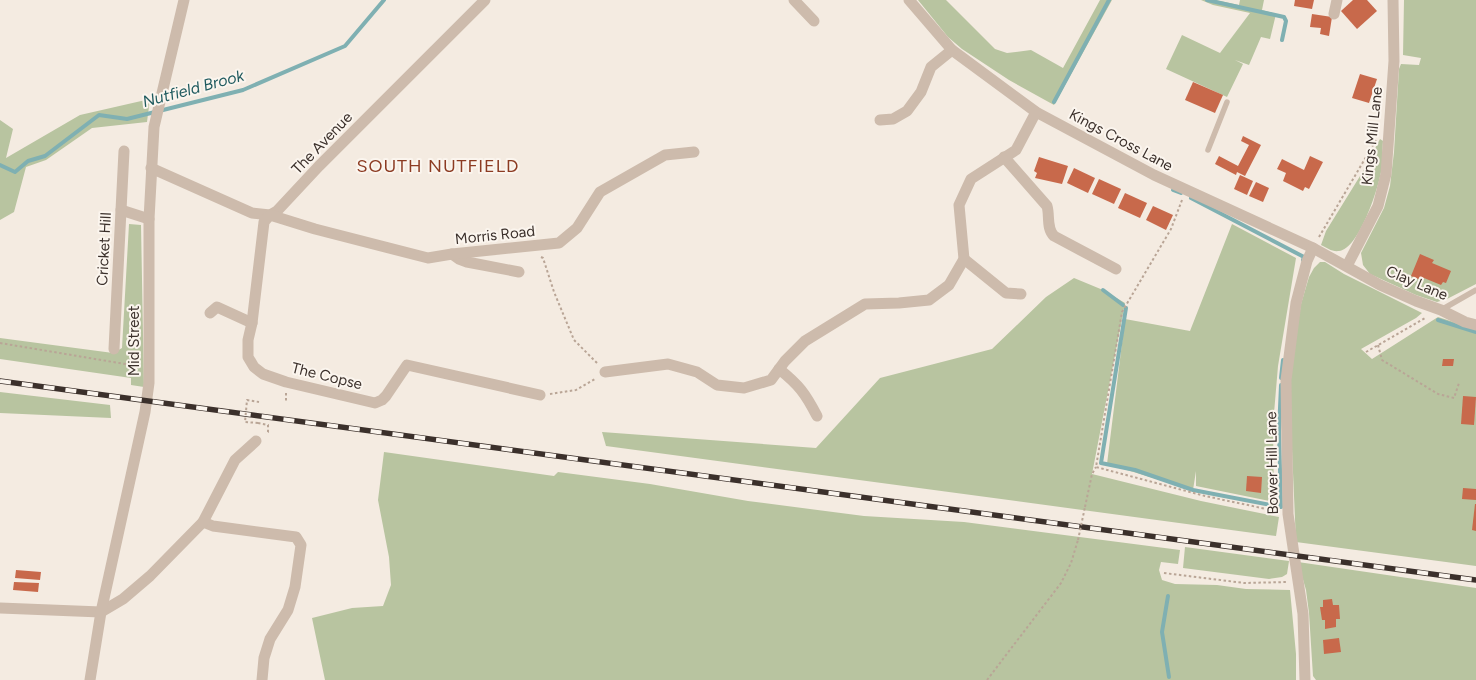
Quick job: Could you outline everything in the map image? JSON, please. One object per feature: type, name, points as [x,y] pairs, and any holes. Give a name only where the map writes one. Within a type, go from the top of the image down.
[{"type":"street","name":"Mid Street","points":[[90,680],[101,612],[150,383],[149,219],[154,127],[184,0]]},
{"type":"street","name":"The Avenue","points":[[270,215],[277,211],[326,159],[485,0]]},
{"type":"street","points":[[794,0],[814,21]]},
{"type":"street","name":"Kings Cross Lane","points":[[909,0],[952,50],[1036,112],[1186,190],[1313,248],[1347,266]]},
{"type":"street","points":[[1334,14],[1337,0]]},
{"type":"street","name":"Kings Mill Lane","points":[[1347,266],[1378,206],[1386,174],[1394,62],[1393,0]]},
{"type":"street","points":[[880,120],[893,119],[907,111],[921,92],[931,67],[952,50]]},
{"type":"street","points":[[605,372],[668,364],[697,372],[717,385],[744,388],[771,380],[805,341],[865,304],[928,300],[949,285],[964,259],[959,205],[971,179],[1016,150],[1036,112]]},
{"type":"street","name":"Cricket Hill","points":[[114,349],[124,151]]},
{"type":"street","name":"Morris Road","points":[[270,215],[315,230],[428,258],[559,244],[578,228],[600,192],[665,155],[694,152]]},
{"type":"street","points":[[1004,157],[1047,206],[1049,228],[1054,236],[1116,269]]},
{"type":"street","points":[[151,168],[252,213],[270,215]]},
{"type":"street","points":[[121,210],[149,219]]},
{"type":"street","points":[[210,313],[217,307],[252,323],[264,222],[270,215]]},
{"type":"street","name":"Bower Hill Lane","points":[[1305,680],[1303,614],[1288,514],[1286,380],[1296,303],[1307,262],[1313,248]]},
{"type":"street","points":[[452,254],[467,262],[519,272]]},
{"type":"street","points":[[964,259],[1006,293],[1021,294]]},
{"type":"street","name":"Clay Lane","points":[[1347,266],[1380,285],[1476,325]]},
{"type":"street","name":"The Copse","points":[[252,323],[248,340],[248,357],[254,368],[263,374],[313,389],[375,403],[386,396],[407,364],[540,395]]},
{"type":"street","points":[[779,370],[794,381],[805,393],[817,416]]},
{"type":"street","points":[[0,608],[101,612],[123,599],[150,576],[203,522],[235,460],[256,441]]},
{"type":"street","points":[[203,522],[213,526],[296,537],[301,545],[295,587],[288,610],[270,639],[264,658],[262,680]]},
{"type":"lane","points":[[1208,150],[1227,102]]},
{"type":"lane","points":[[1441,310],[1476,290]]},
{"type":"path","points":[[1313,248],[1377,138]]},
{"type":"path","points":[[987,680],[1060,584],[1071,563],[1078,540],[1092,474],[1096,468],[1122,312],[1171,229],[1186,190]]},
{"type":"path","points":[[527,246],[543,258],[554,292],[574,340],[605,372],[576,390],[540,395]]},
{"type":"path","points":[[1366,352],[1441,310]]},
{"type":"path","points":[[0,343],[150,369]]},
{"type":"path","points":[[1378,345],[1382,360],[1438,394],[1454,398],[1459,383]]},
{"type":"path","points":[[258,423],[245,422],[247,400],[260,402]]},
{"type":"path","points":[[1096,468],[1205,496],[1288,514]]},
{"type":"path","points":[[1164,572],[1244,583],[1286,582],[1297,579]]},
{"type":"green space","points":[[918,0],[946,0],[995,49],[1007,53],[1031,50],[1063,68],[1100,0],[1112,0],[1054,105],[1009,80],[962,49],[948,37]]},
{"type":"green space","points":[[1201,0],[1215,0],[1239,5],[1240,0],[1264,0],[1262,10],[1276,14],[1270,39],[1261,37],[1249,65],[1235,60],[1243,64],[1227,97],[1166,69],[1182,35],[1220,53],[1250,13],[1213,5]]},
{"type":"green space","points":[[1404,0],[1476,0],[1476,284],[1437,302],[1416,295],[1370,274],[1363,265],[1361,253],[1384,208],[1390,186],[1399,69],[1401,64],[1419,65],[1421,58],[1403,55]]},
{"type":"green space","points":[[150,99],[147,122],[92,128],[46,160],[26,167],[14,212],[0,220],[0,120],[13,129],[6,158],[80,115]]},
{"type":"green space","points":[[1380,139],[1383,141],[1381,172],[1366,217],[1354,240],[1346,248],[1339,251],[1330,250],[1321,245],[1326,231],[1365,168]]},
{"type":"green space","points":[[129,224],[141,225],[144,387],[131,385],[131,378],[0,359],[0,338],[113,353],[122,348]]},
{"type":"green space","points":[[1232,224],[1296,258],[1278,366],[1273,425],[1274,502],[1196,486],[1196,471],[1193,490],[1107,464],[1125,319],[1190,331]]},
{"type":"green space","points":[[1320,262],[1325,262],[1344,274],[1422,313],[1361,349],[1372,359],[1438,317],[1476,329],[1476,566],[1296,542],[1289,380],[1301,304],[1309,277]]},
{"type":"green space","points":[[1074,278],[1103,290],[1125,303],[1092,474],[1201,501],[1279,517],[1276,536],[606,446],[602,432],[816,448],[880,378],[992,349],[1046,297]]},
{"type":"green space","points":[[0,392],[110,405],[111,418],[0,413]]},
{"type":"green space","points":[[384,452],[554,476],[558,472],[650,484],[748,501],[864,516],[964,522],[1180,550],[1178,564],[1161,562],[1159,570],[1162,580],[1175,584],[1290,590],[1296,654],[1296,680],[325,680],[312,618],[352,608],[383,606],[391,585],[389,557],[378,500]]},
{"type":"green space","points":[[1185,547],[1289,561],[1287,574],[1282,577],[1269,579],[1183,568]]},
{"type":"green space","points":[[1298,562],[1476,588],[1476,680],[1316,680],[1313,676],[1306,590]]},
{"type":"building","points":[[1295,0],[1314,0],[1312,9],[1294,6]]},
{"type":"building","points":[[1353,0],[1367,0],[1377,11],[1357,29],[1341,11]]},
{"type":"building","points":[[1312,14],[1332,17],[1329,36],[1320,34],[1321,28],[1310,27]]},
{"type":"building","points":[[1360,74],[1377,79],[1369,103],[1352,98]]},
{"type":"building","points":[[1193,82],[1223,95],[1215,113],[1185,100]]},
{"type":"building","points":[[1243,136],[1261,145],[1245,176],[1237,172],[1236,175],[1215,164],[1219,156],[1238,166],[1249,145],[1241,141]]},
{"type":"building","points":[[1310,156],[1323,162],[1309,189],[1305,187],[1303,191],[1283,181],[1286,173],[1277,169],[1282,159],[1304,170]]},
{"type":"building","points":[[1039,157],[1068,166],[1062,184],[1035,178],[1037,173],[1034,171]]},
{"type":"building","points":[[1074,168],[1095,178],[1088,193],[1067,183]]},
{"type":"building","points":[[1240,175],[1253,181],[1247,195],[1234,189]]},
{"type":"building","points":[[1099,179],[1121,189],[1114,204],[1092,194]]},
{"type":"building","points":[[1256,182],[1269,188],[1263,202],[1249,196]]},
{"type":"building","points":[[1125,193],[1147,203],[1140,218],[1118,208]]},
{"type":"building","points":[[1153,206],[1173,215],[1166,230],[1146,220]]},
{"type":"building","points":[[1420,254],[1434,260],[1432,263],[1451,271],[1446,283],[1443,282],[1441,285],[1424,278],[1423,281],[1411,276]]},
{"type":"building","points":[[1443,359],[1454,359],[1453,366],[1442,366]]},
{"type":"building","points":[[1463,396],[1476,397],[1474,425],[1461,424]]},
{"type":"building","points":[[1247,476],[1262,477],[1261,493],[1246,491]]},
{"type":"building","points":[[1463,488],[1476,489],[1476,500],[1462,499]]},
{"type":"building","points":[[1476,504],[1476,531],[1472,530]]},
{"type":"building","points":[[16,570],[41,572],[40,580],[15,578]]},
{"type":"building","points":[[14,582],[39,583],[38,592],[13,590]]},
{"type":"building","points":[[1332,599],[1333,605],[1339,605],[1340,619],[1336,619],[1336,627],[1325,629],[1325,620],[1322,620],[1320,607],[1323,607],[1323,600]]},
{"type":"building","points":[[1339,638],[1341,652],[1324,654],[1323,640]]},
{"type":"waterway","name":"Nutfield Brook","points":[[0,165],[15,172],[28,161],[45,156],[99,115],[127,119],[243,90],[345,46],[384,0]]},
{"type":"waterway","points":[[1054,102],[1109,0]]},
{"type":"waterway","points":[[1207,0],[1284,17],[1286,21],[1282,40]]},
{"type":"waterway","points":[[1173,190],[1181,193]]},
{"type":"waterway","points":[[1191,198],[1304,257],[1303,260]]},
{"type":"waterway","points":[[1103,290],[1123,305]]},
{"type":"waterway","points":[[1126,308],[1101,463],[1135,470],[1193,490],[1281,507],[1279,431],[1281,385]]},
{"type":"waterway","points":[[1438,320],[1476,332]]},
{"type":"waterway","points":[[1281,378],[1283,360]]},
{"type":"waterway","points":[[1168,596],[1162,632],[1169,677]]},
{"type":"railway","points":[[0,381],[1476,580]]},
{"type":"district","name":"SOUTH NUTFIELD","points":[[438,166]]}]
